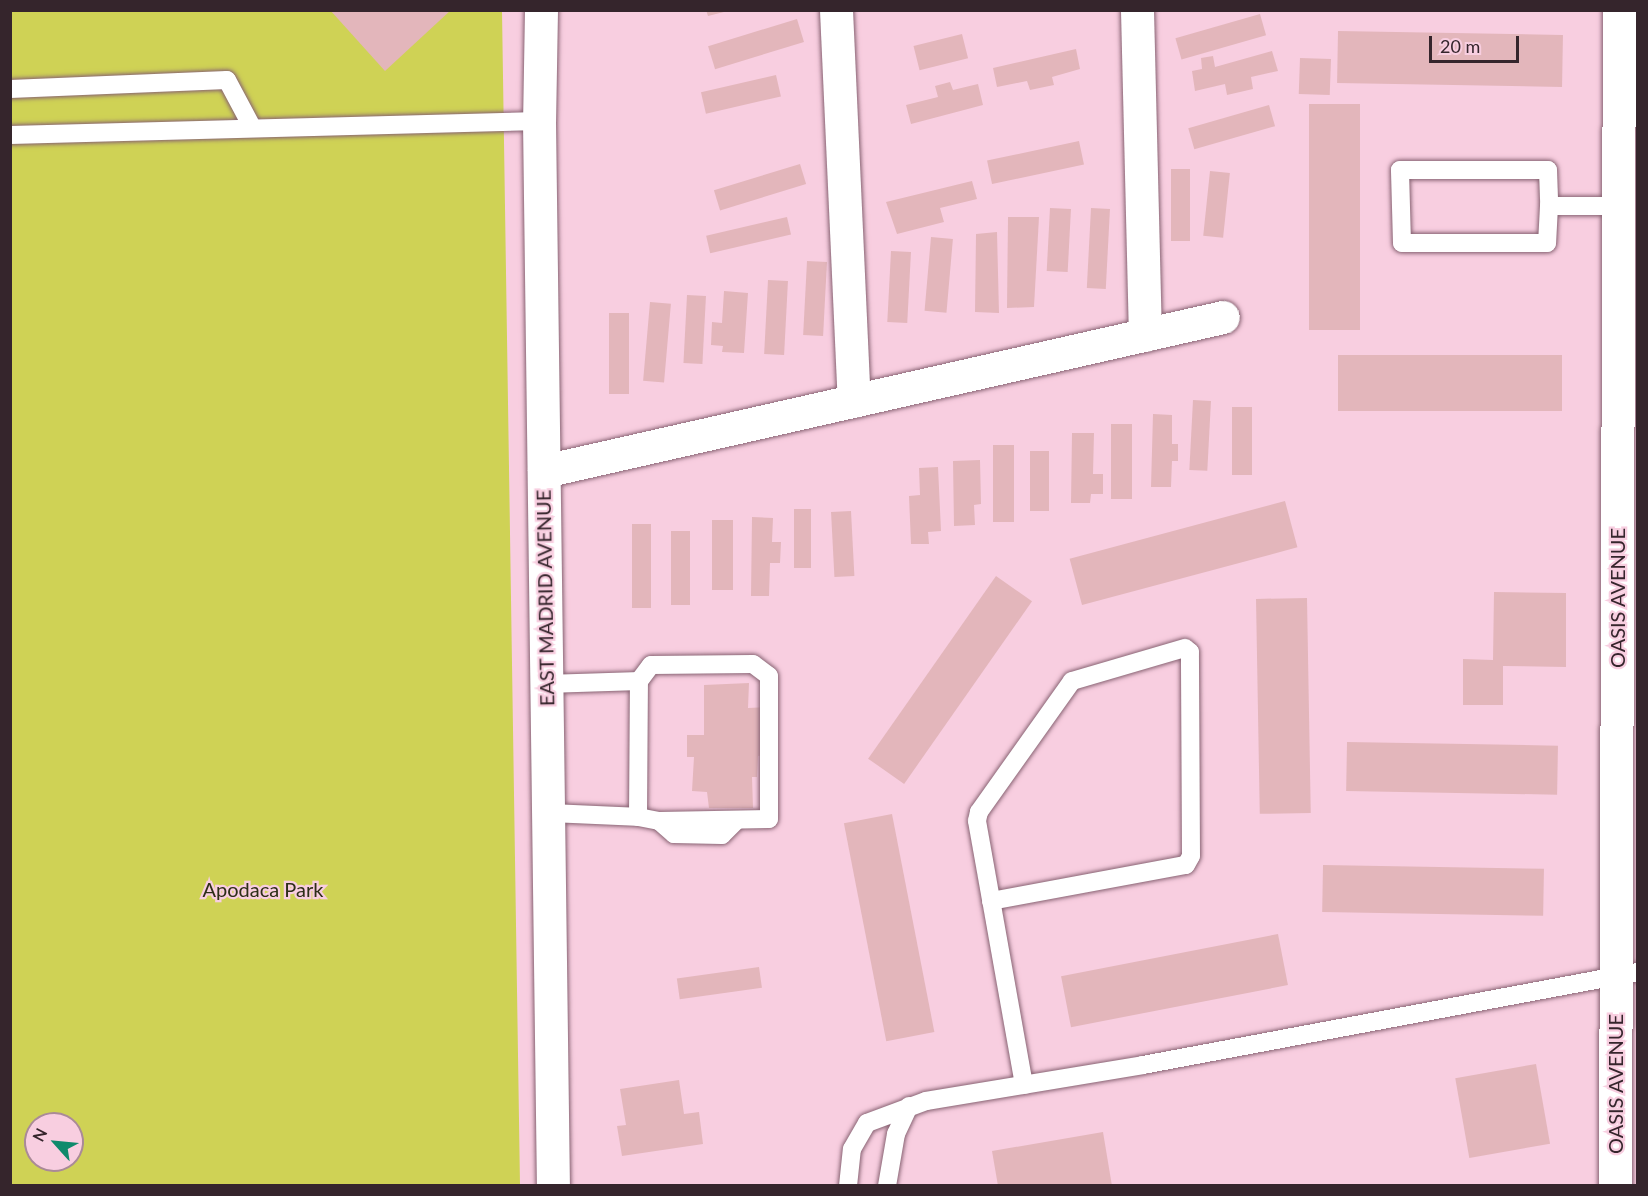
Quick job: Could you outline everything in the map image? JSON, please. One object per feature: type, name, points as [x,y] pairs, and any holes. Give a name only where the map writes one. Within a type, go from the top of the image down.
[{"type":"street","name":"EAST MADRID AVENUE","points":[[541,10],[539,121],[553,1185]]},
{"type":"street","points":[[837,10],[854,401]]},
{"type":"street","points":[[1137,10],[1145,335]]},
{"type":"street","name":"OASIS AVENUE","points":[[1615,1185],[1627,975],[1627,209],[1619,10]]},
{"type":"street","points":[[544,471],[1223,317]]},
{"type":"lane","points":[[10,89],[227,80],[252,127]]},
{"type":"lane","points":[[10,135],[539,121]]},
{"type":"lane","points":[[1400,170],[1548,170],[1549,206],[1547,243],[1401,243],[1400,170]]},
{"type":"lane","points":[[1549,206],[1627,209]]},
{"type":"lane","points":[[991,902],[1186,865],[1191,856],[1190,652],[1185,648],[1072,681],[979,813],[977,821],[991,902],[1024,1085]]},
{"type":"lane","points":[[548,813],[638,817],[659,821],[674,834],[722,835],[737,820],[769,819],[769,676],[753,664],[651,665],[639,681],[638,817]]},
{"type":"lane","points":[[547,684],[639,681]]},
{"type":"lane","points":[[848,1185],[852,1149],[867,1123],[909,1106],[1627,975]]},
{"type":"lane","points":[[887,1185],[896,1134],[909,1106]]},
{"type":"green space","name":"Apodaca Park","points":[[10,11],[502,11],[520,1185],[11,1185]]},
{"type":"building","points":[[330,10],[451,10],[385,71]]},
{"type":"building","points":[[706,10],[728,10],[728,11],[708,16]]},
{"type":"building","points":[[1260,14],[1266,35],[1181,59],[1175,38]]},
{"type":"building","points":[[797,19],[804,42],[715,69],[708,46]]},
{"type":"building","points":[[1338,31],[1563,35],[1562,87],[1337,83]]},
{"type":"building","points":[[962,34],[968,58],[920,70],[913,46]]},
{"type":"building","points":[[1076,49],[1080,69],[1052,77],[1054,85],[1030,90],[1027,81],[997,87],[993,68]]},
{"type":"building","points":[[1272,51],[1278,71],[1251,77],[1253,89],[1227,95],[1225,84],[1195,91],[1192,71],[1202,69],[1201,58],[1213,56],[1215,67]]},
{"type":"building","points":[[1300,58],[1331,59],[1330,95],[1299,94]]},
{"type":"building","points":[[776,75],[781,96],[706,114],[701,92]]},
{"type":"building","points":[[950,82],[953,90],[978,84],[983,105],[911,124],[906,105],[938,97],[935,86]]},
{"type":"building","points":[[1309,104],[1360,104],[1360,330],[1309,330]]},
{"type":"building","points":[[1269,105],[1275,126],[1194,149],[1188,128]]},
{"type":"building","points":[[1079,141],[1084,164],[992,184],[987,161]]},
{"type":"building","points":[[800,164],[806,184],[720,210],[714,190]]},
{"type":"building","points":[[1171,169],[1190,169],[1190,241],[1171,241]]},
{"type":"building","points":[[1210,171],[1230,173],[1223,238],[1203,236]]},
{"type":"building","points":[[972,181],[977,199],[940,208],[944,222],[897,234],[886,202]]},
{"type":"building","points":[[1050,208],[1071,209],[1068,272],[1047,271]]},
{"type":"building","points":[[1091,208],[1110,209],[1106,289],[1087,288]]},
{"type":"building","points":[[787,217],[791,235],[710,253],[706,236]]},
{"type":"building","points":[[1008,217],[1039,217],[1034,307],[1007,308]]},
{"type":"building","points":[[997,232],[999,313],[975,312],[976,234]]},
{"type":"building","points":[[931,237],[953,239],[946,313],[925,311]]},
{"type":"building","points":[[891,251],[911,252],[907,323],[887,322]]},
{"type":"building","points":[[807,261],[827,262],[823,336],[803,335]]},
{"type":"building","points":[[768,280],[788,281],[784,355],[764,354]]},
{"type":"building","points":[[724,291],[748,293],[744,353],[722,352],[723,346],[711,345],[712,322],[722,323]]},
{"type":"building","points":[[687,295],[706,296],[702,364],[683,363]]},
{"type":"building","points":[[650,302],[671,304],[664,383],[643,381]]},
{"type":"building","points":[[609,313],[629,313],[629,394],[609,394]]},
{"type":"building","points":[[1338,355],[1562,355],[1562,411],[1338,411]]},
{"type":"building","points":[[1193,400],[1211,401],[1207,471],[1189,470]]},
{"type":"building","points":[[1232,407],[1252,407],[1252,475],[1232,475]]},
{"type":"building","points":[[1153,414],[1172,415],[1172,444],[1178,444],[1178,461],[1172,461],[1171,487],[1151,487]]},
{"type":"building","points":[[1111,424],[1132,424],[1132,499],[1111,499]]},
{"type":"building","points":[[1072,433],[1094,433],[1093,474],[1103,474],[1103,494],[1091,494],[1090,503],[1071,503]]},
{"type":"building","points":[[993,445],[1014,445],[1014,522],[993,522]]},
{"type":"building","points":[[1030,451],[1049,451],[1049,511],[1030,511]]},
{"type":"building","points":[[980,460],[981,504],[974,505],[975,525],[954,526],[953,461]]},
{"type":"building","points":[[938,467],[941,531],[928,532],[929,544],[911,544],[909,496],[920,495],[919,468]]},
{"type":"building","points":[[1285,501],[1297,547],[1082,605],[1070,559]]},
{"type":"building","points":[[794,509],[811,509],[811,568],[794,568]]},
{"type":"building","points":[[851,511],[854,576],[834,577],[831,512]]},
{"type":"building","points":[[752,517],[773,518],[772,542],[781,542],[780,563],[770,563],[769,596],[751,596]]},
{"type":"building","points":[[712,520],[733,520],[733,590],[712,590]]},
{"type":"building","points":[[632,524],[651,524],[651,608],[632,608]]},
{"type":"building","points":[[671,531],[690,531],[690,605],[671,605]]},
{"type":"building","points":[[996,576],[1032,601],[904,784],[868,759]]},
{"type":"building","points":[[1494,592],[1566,593],[1566,667],[1503,666],[1503,705],[1463,705],[1463,659],[1493,660]]},
{"type":"building","points":[[1307,598],[1311,813],[1260,814],[1256,599]]},
{"type":"building","points":[[749,683],[748,708],[767,707],[765,755],[758,756],[757,777],[752,777],[753,808],[709,808],[707,792],[692,791],[694,757],[687,757],[687,735],[704,735],[704,685]]},
{"type":"building","points":[[1347,742],[1558,746],[1557,795],[1346,791]]},
{"type":"building","points":[[892,814],[934,1032],[886,1041],[844,823]]},
{"type":"building","points":[[1323,865],[1544,869],[1543,916],[1322,912]]},
{"type":"building","points":[[1278,934],[1288,985],[1071,1027],[1061,976]]},
{"type":"building","points":[[759,967],[762,988],[680,999],[677,979]]},
{"type":"building","points":[[1536,1064],[1550,1144],[1469,1158],[1455,1078]]},
{"type":"building","points":[[679,1080],[684,1114],[699,1112],[703,1144],[622,1156],[617,1126],[626,1125],[620,1089]]},
{"type":"building","points":[[1103,1132],[1112,1186],[998,1186],[992,1151]]}]
